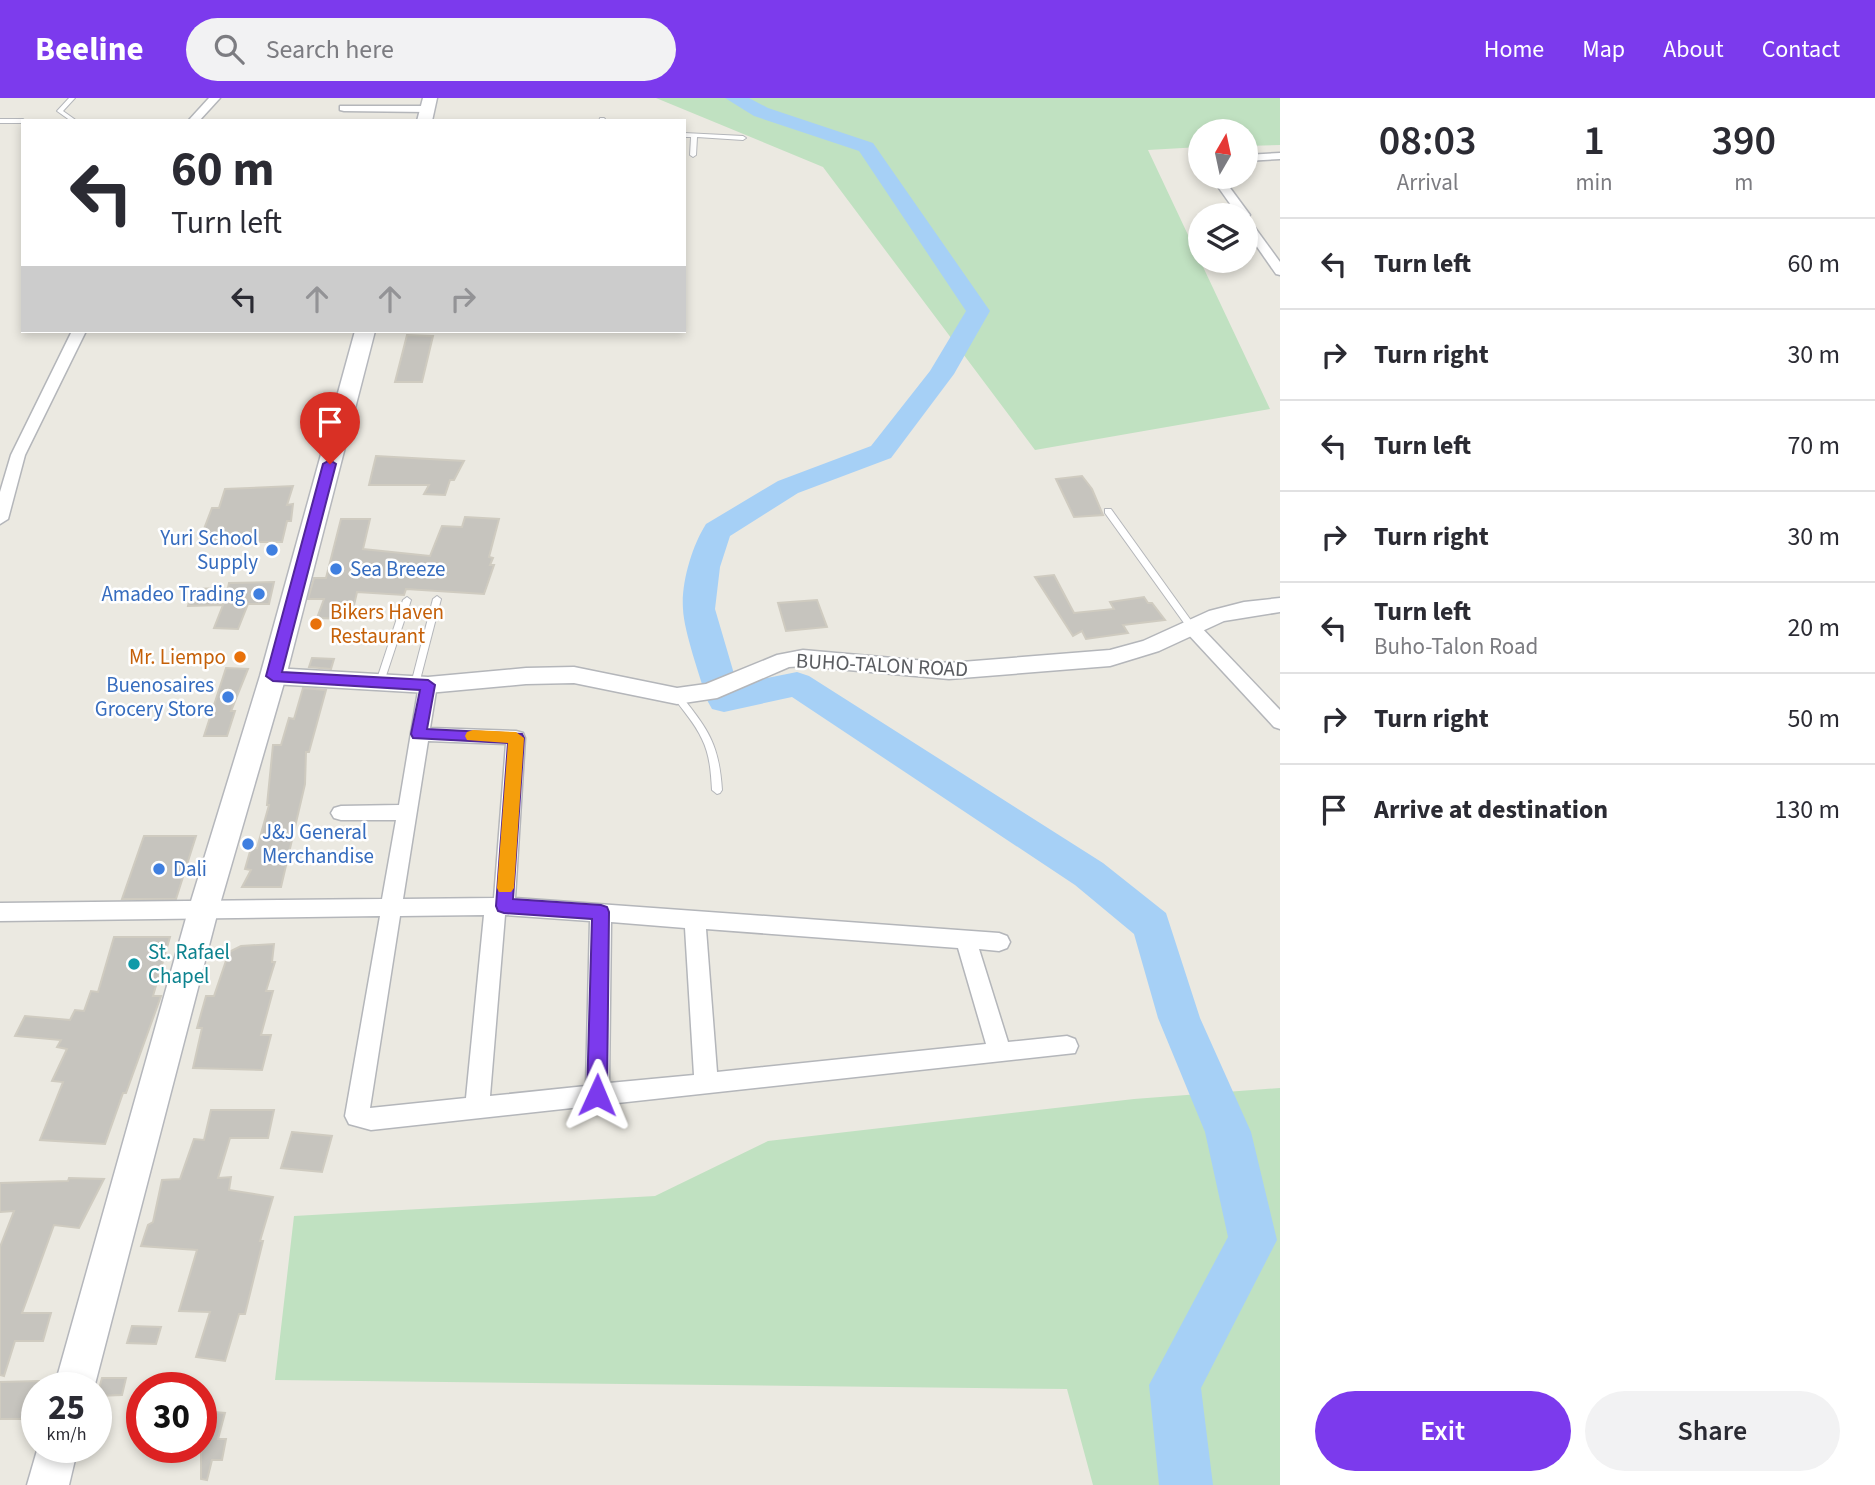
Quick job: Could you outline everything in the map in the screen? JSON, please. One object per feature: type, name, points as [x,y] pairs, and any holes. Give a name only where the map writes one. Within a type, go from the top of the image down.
[{"type":"main road","points":[[78,1372],[203,911],[273,676],[364,333]]},
{"type":"main road","points":[[48,1485],[54,1463]]},
{"type":"street","points":[[195,119],[215,98]]},
{"type":"street","points":[[344,108],[427,109]]},
{"type":"street","points":[[1258,157],[1280,156]]},
{"type":"street","points":[[1258,240],[1280,271]]},
{"type":"street","points":[[0,519],[18,455],[78,333]]},
{"type":"street","name":"BUHO-TALON ROAD","points":[[273,676],[421,685],[526,676],[574,675],[677,696],[709,692],[785,660],[803,658],[950,671],[1110,659],[1151,646],[1217,615],[1280,605]]},
{"type":"street","points":[[1192,628],[1280,722]]},
{"type":"street","points":[[421,685],[419,734],[357,1116],[371,1119],[1066,1046]]},
{"type":"street","points":[[419,734],[516,738],[477,1108]]},
{"type":"street","points":[[341,813],[406,812]]},
{"type":"street","points":[[0,912],[500,906],[999,942]]},
{"type":"street","points":[[597,1095],[601,912]]},
{"type":"street","points":[[695,920],[706,1084]]},
{"type":"street","points":[[966,940],[1000,1053]]},
{"type":"lane","points":[[72,98],[60,111],[72,119]]},
{"type":"lane","points":[[0,121],[21,121]]},
{"type":"lane","points":[[686,135],[743,138]]},
{"type":"lane","points":[[693,155],[694,136]]},
{"type":"lane","points":[[1108,511],[1192,628]]},
{"type":"lane","points":[[421,685],[437,599]]},
{"type":"lane","points":[[380,682],[407,600]]},
{"type":"lane","points":[[677,696],[712,745],[716,758],[717,790]]},
{"type":"green space","points":[[656,98],[1280,98],[1280,145],[1258,146],[1258,119],[1188,119],[1188,148],[1148,150],[1188,235],[1188,273],[1206,273],[1270,409],[1035,450],[823,167]]},
{"type":"green space","points":[[1280,1088],[1280,1485],[1093,1485],[1067,1389],[275,1380],[294,1216],[655,1196],[768,1141],[1134,1099]]},
{"type":"building","points":[[407,335],[433,336],[422,382],[395,382]]},
{"type":"building","points":[[376,456],[464,461],[454,480],[450,480],[445,495],[424,494],[429,485],[369,485]]},
{"type":"building","points":[[1082,476],[1092,489],[1103,515],[1074,517],[1056,479]]},
{"type":"building","points":[[293,486],[287,505],[293,504],[291,521],[287,521],[282,542],[199,542],[212,508],[219,508],[225,489]]},
{"type":"building","points":[[465,517],[499,519],[489,557],[493,558],[490,565],[494,565],[484,594],[406,589],[404,595],[357,592],[351,619],[317,618],[324,599],[308,599],[314,578],[326,578],[341,519],[370,519],[363,549],[430,556],[442,526],[462,527]]},
{"type":"building","points":[[1054,575],[1074,613],[1114,609],[1110,602],[1144,597],[1165,620],[1123,625],[1128,633],[1086,639],[1082,631],[1073,636],[1035,577]]},
{"type":"building","points":[[274,582],[269,604],[248,604],[238,629],[214,628],[223,605],[188,606],[192,589],[228,588],[229,583]]},
{"type":"building","points":[[817,600],[827,627],[786,631],[778,603]]},
{"type":"building","points":[[312,658],[334,659],[331,669],[309,667]]},
{"type":"building","points":[[226,668],[248,669],[231,711],[235,711],[227,736],[204,736]]},
{"type":"building","points":[[303,688],[326,690],[309,752],[306,752],[305,784],[281,887],[242,887],[251,870],[245,869],[251,848],[257,848],[269,805],[273,745],[281,745],[289,718],[294,719]]},
{"type":"building","name":"Dali","points":[[144,836],[196,836],[176,899],[122,899]]},
{"type":"building","points":[[114,937],[170,937],[153,996],[161,996],[126,1093],[123,1093],[105,1144],[40,1140],[63,1082],[52,1081],[67,1049],[57,1047],[61,1040],[15,1036],[25,1016],[70,1020],[75,1010],[84,1011],[91,991],[98,992]]},
{"type":"building","points":[[274,944],[272,962],[275,962],[266,991],[273,991],[261,1035],[271,1035],[262,1070],[193,1068],[202,1028],[197,1028],[206,996],[214,996],[229,952],[241,946]]},
{"type":"building","points":[[211,1110],[274,1110],[268,1138],[230,1138],[218,1178],[231,1177],[229,1190],[273,1197],[260,1241],[263,1241],[245,1314],[239,1314],[225,1361],[196,1357],[210,1312],[179,1311],[197,1250],[141,1246],[148,1225],[153,1222],[162,1180],[180,1179],[194,1139],[204,1140]]},
{"type":"building","points":[[292,1132],[332,1136],[322,1172],[281,1168]]},
{"type":"building","points":[[69,1178],[104,1179],[79,1228],[54,1225],[22,1313],[51,1313],[43,1341],[15,1341],[4,1376],[0,1375],[0,1247],[14,1211],[0,1212],[0,1183],[68,1181]]},
{"type":"building","points":[[132,1326],[161,1327],[156,1344],[127,1343]]},
{"type":"building","points":[[112,1378],[126,1378],[122,1395],[112,1395]]},
{"type":"building","points":[[21,1381],[21,1419],[0,1419],[0,1382]]},
{"type":"building","points":[[217,1412],[225,1413],[218,1439],[226,1439],[222,1460],[217,1460]]},
{"type":"building","points":[[201,1463],[211,1463],[207,1480],[201,1479]]},
{"type":"waterway","points":[[735,98],[761,112],[866,147],[978,311],[941,374],[881,452],[788,487],[717,531],[704,567],[699,609],[724,700],[797,684],[1089,874],[1152,925],[1179,1018],[1228,1132],[1253,1240],[1175,1385],[1186,1485]]},
{"type":"slow traffic","points":[[473,736],[516,738],[505,888]]},
{"type":"place","name":"Yuri School Supply","points":[[272,550]]},
{"type":"place","name":"Sea Breeze","points":[[336,569]]},
{"type":"place","name":"Amadeo Trading","points":[[259,594]]},
{"type":"place","name":"Bikers Haven Restaurant","points":[[316,624]]},
{"type":"place","name":"Mr. Liempo","points":[[240,657]]},
{"type":"place","name":"Buenosaires Grocery Store","points":[[228,697]]},
{"type":"place","name":"J&J General Merchandise","points":[[248,844]]},
{"type":"place","name":"Dali","points":[[159,869]]},
{"type":"place","name":"St. Rafael Chapel","points":[[134,964]]},
{"type":"route","points":[[330,464],[273,676],[428,685],[419,734],[516,738],[504,906],[601,912],[597,1095]]}]
